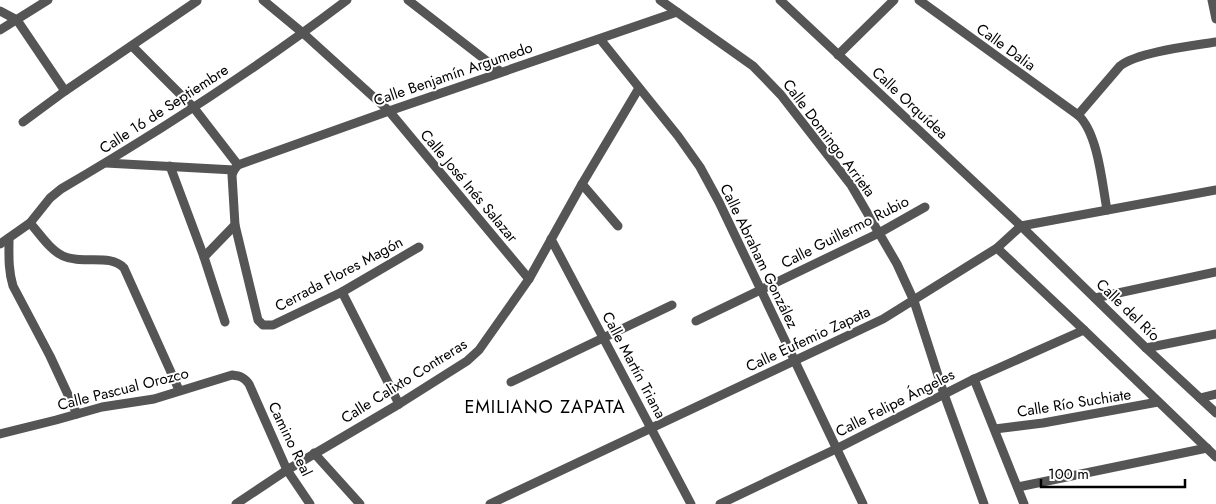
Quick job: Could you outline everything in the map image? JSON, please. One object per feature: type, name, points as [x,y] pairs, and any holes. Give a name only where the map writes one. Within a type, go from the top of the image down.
[{"type":"street","points":[[0,30],[48,0]]},
{"type":"street","name":"Calle José Inés Salazar","points":[[263,0],[304,34],[389,111],[529,279]]},
{"type":"street","name":"Calle 16 de Septiembre","points":[[0,244],[30,222],[50,198],[61,189],[194,108],[304,34],[348,0]]},
{"type":"street","points":[[408,0],[500,72]]},
{"type":"street","name":"Calle Domingo Arrieta","points":[[660,0],[671,2],[677,12],[753,66],[781,95],[851,185],[897,264],[914,301],[944,394],[984,504]]},
{"type":"street","name":"Calle Orquídea","points":[[780,0],[1020,227]]},
{"type":"street","points":[[838,55],[894,0]]},
{"type":"street","name":"Calle Dalia","points":[[918,0],[1078,115],[1085,122],[1093,140],[1107,210]]},
{"type":"street","points":[[1212,0],[1216,19]]},
{"type":"street","points":[[23,122],[197,1]]},
{"type":"street","points":[[0,11],[17,20],[65,91]]},
{"type":"street","name":"Calle Benjamín Argumedo","points":[[236,168],[389,111],[677,12]]},
{"type":"street","name":"Calle Abraham González","points":[[600,39],[678,136],[700,167],[761,289],[862,504]]},
{"type":"street","points":[[1078,115],[1120,66],[1133,58],[1216,42]]},
{"type":"street","points":[[132,46],[194,108],[236,168]]},
{"type":"street","name":"Calle Calixto Contreras","points":[[236,504],[314,453],[399,404],[467,361],[480,350],[529,279],[639,88]]},
{"type":"street","points":[[106,163],[236,168]]},
{"type":"street","points":[[170,166],[204,257],[225,322]]},
{"type":"street","points":[[204,257],[235,225],[231,183],[236,168]]},
{"type":"street","points":[[582,184],[618,226]]},
{"type":"street","points":[[1020,227],[1216,190]]},
{"type":"street","name":"Calle Guillermo Rubio","points":[[696,321],[879,232],[925,207]]},
{"type":"street","points":[[30,222],[54,250],[64,257],[88,261],[112,261],[117,262],[124,268],[179,390]]},
{"type":"street","name":"Cerrada Flores Magón","points":[[235,225],[258,320],[262,326],[273,325],[342,292],[419,247]]},
{"type":"street","name":"Calle Eufemio Zapata","points":[[490,504],[858,332],[914,301],[1000,245],[1020,227]]},
{"type":"street","name":"Calle del Río","points":[[1020,227],[1216,413]]},
{"type":"street","points":[[9,238],[8,264],[13,286],[50,356],[77,414]]},
{"type":"street","name":"Calle Martín Triana","points":[[551,239],[691,504]]},
{"type":"street","points":[[1000,245],[1084,330],[1216,457]]},
{"type":"street","points":[[1095,298],[1216,272]]},
{"type":"street","points":[[342,292],[399,404]]},
{"type":"street","points":[[511,382],[672,305]]},
{"type":"street","name":"Calle Felipe Ángeles","points":[[720,504],[836,449],[974,379],[1084,330]]},
{"type":"street","points":[[1146,348],[1216,334]]},
{"type":"street","name":"Calle Pascual Orozco","points":[[0,434],[102,406],[154,399],[232,375],[245,378],[249,384]]},
{"type":"street","points":[[974,379],[1024,504]]},
{"type":"street","name":"Camino Real","points":[[249,384],[287,470],[310,504]]},
{"type":"street","points":[[1200,398],[1216,394]]},
{"type":"street","name":"Calle Río Suchiate","points":[[995,429],[1052,422],[1158,402]]},
{"type":"street","points":[[1018,487],[1207,448]]},
{"type":"street","points":[[314,453],[360,504]]},
{"type":"district","name":"EMILIANO ZAPATA","points":[[545,407]]}]
